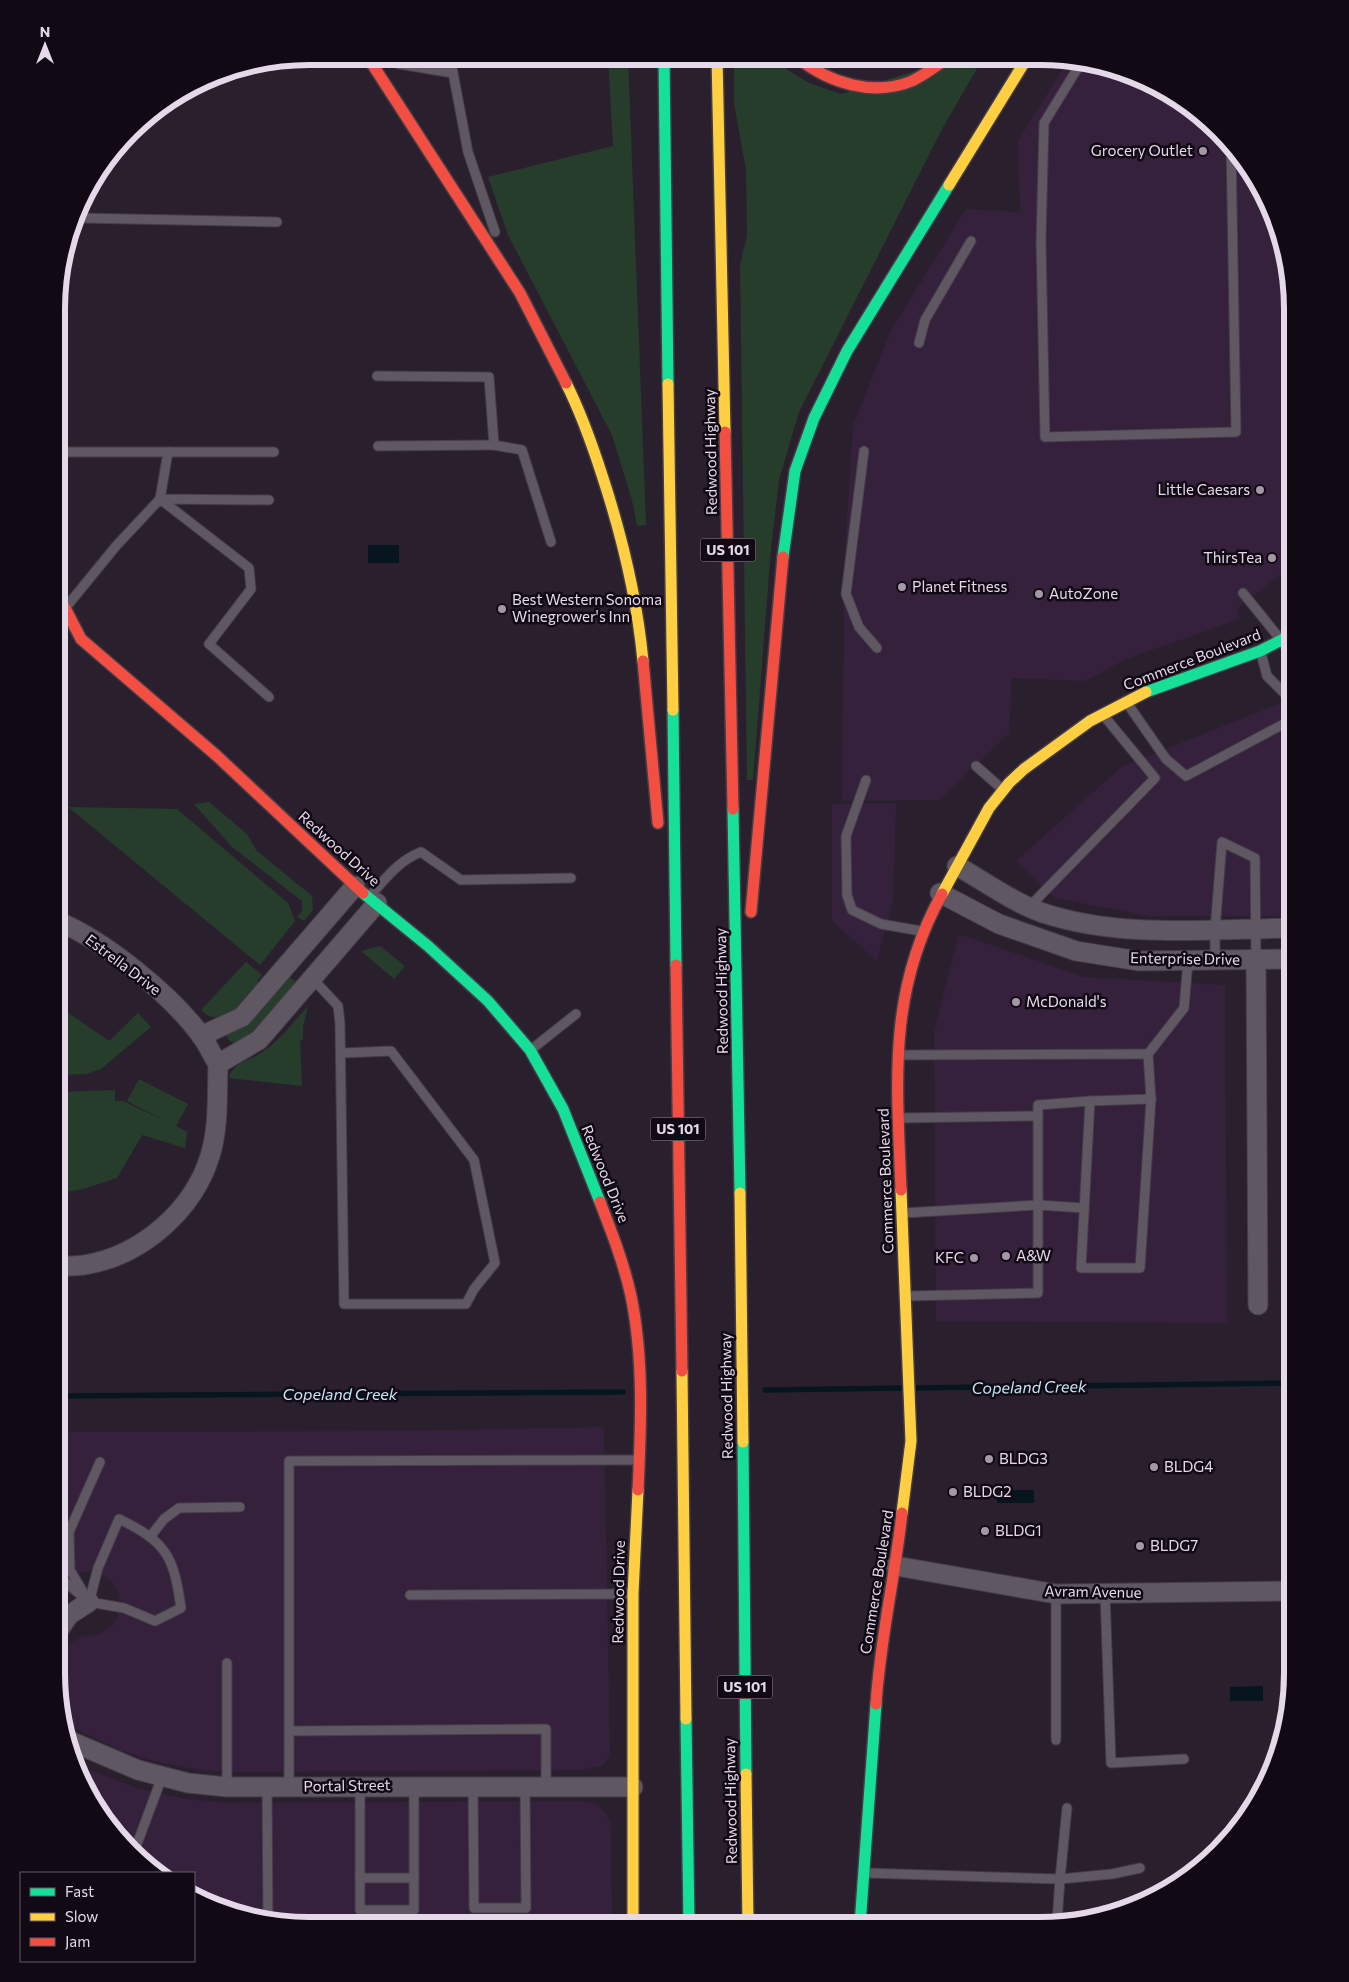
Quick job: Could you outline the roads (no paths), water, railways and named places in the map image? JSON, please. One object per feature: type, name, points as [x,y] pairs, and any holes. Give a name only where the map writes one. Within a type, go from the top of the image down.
[{"type":"main road","points":[[373,65],[520,293],[583,420],[618,527],[630,576],[641,640],[660,839]]},
{"type":"main road","points":[[654,65],[666,171]]},
{"type":"main road","name":"US 101","points":[[664,65],[689,1917]]},
{"type":"main road","name":"Redwood Highway","points":[[717,65],[738,1043],[748,1917]]},
{"type":"main road","points":[[806,65],[835,81],[869,87],[899,85],[927,73],[938,65]]},
{"type":"main road","points":[[749,924],[784,548],[790,498],[798,460],[824,394],[847,351],[1023,65]]},
{"type":"main road","name":"Redwood Drive","points":[[65,618],[76,638],[217,756],[355,886],[374,900],[488,1001],[530,1050],[563,1110],[616,1243],[631,1296],[638,1359],[640,1401],[639,1460],[633,1594],[633,1917]]},
{"type":"main road","name":"Commerce Boulevard","points":[[860,1917],[878,1670],[896,1566],[911,1441],[898,1118],[898,1055],[899,1029],[905,993],[915,955],[940,893],[989,808],[1003,790],[1024,769],[1090,721],[1126,701],[1162,685],[1260,651],[1284,638]]},
{"type":"main road","points":[[664,879],[677,1018]]},
{"type":"main road","points":[[738,1043],[748,944]]},
{"type":"street","name":"Enterprise Drive","points":[[957,866],[1029,907],[1043,913],[1080,922],[1131,929],[1284,928]]},
{"type":"street","points":[[201,1036],[242,1017],[355,886]]},
{"type":"street","name":"Enterprise Drive","points":[[940,893],[999,924],[1076,951],[1139,961],[1284,959]]},
{"type":"street","points":[[65,1266],[85,1265],[120,1254],[147,1240],[172,1218],[195,1191],[210,1156],[214,1136],[218,1064],[259,1040],[312,979],[374,900]]},
{"type":"street","name":"Estrella Drive","points":[[65,925],[98,943],[151,983],[201,1036],[218,1064]]},
{"type":"street","points":[[1256,960],[1258,1305]]},
{"type":"street","name":"Avram Avenue","points":[[896,1566],[1056,1594],[1284,1591]]},
{"type":"street","points":[[65,1622],[70,1615],[89,1602]]},
{"type":"street","name":"Portal Street","points":[[75,1743],[114,1761],[162,1777],[188,1783],[227,1787],[633,1787]]},
{"type":"lane","points":[[405,65],[453,73]]},
{"type":"lane","points":[[452,65],[468,152],[492,224],[520,293]]},
{"type":"lane","points":[[1078,68],[1044,123],[1041,241],[1045,437],[1236,432],[1231,157]]},
{"type":"lane","points":[[83,218],[276,222]]},
{"type":"lane","points":[[919,343],[926,320],[971,241]]},
{"type":"lane","points":[[377,376],[489,377],[494,445]]},
{"type":"lane","points":[[378,446],[494,445],[522,450],[551,542]]},
{"type":"lane","points":[[864,451],[846,594],[859,627],[877,648]]},
{"type":"lane","points":[[65,452],[274,452]]},
{"type":"lane","points":[[65,603],[160,499],[168,452]]},
{"type":"lane","points":[[160,499],[270,500]]},
{"type":"lane","points":[[160,499],[249,568],[250,589],[209,644],[269,697]]},
{"type":"lane","points":[[1244,594],[1284,645]]},
{"type":"lane","points":[[1260,651],[1267,676],[1284,693]]},
{"type":"lane","points":[[1126,701],[1166,759],[1186,776],[1284,724]]},
{"type":"lane","points":[[1029,907],[1155,778],[1102,714]]},
{"type":"lane","points":[[976,766],[1003,790]]},
{"type":"lane","points":[[866,780],[846,836],[847,895],[852,910],[881,924],[924,932]]},
{"type":"lane","points":[[1215,961],[1215,930],[1222,842],[1255,858],[1256,960]]},
{"type":"lane","points":[[374,900],[395,866],[407,857],[421,852],[461,880],[571,878]]},
{"type":"lane","points":[[1090,1102],[1081,1268],[1140,1268],[1150,1099],[1148,1054],[1184,1008],[1188,961]]},
{"type":"lane","points":[[312,979],[338,1006],[342,1053],[344,1304],[466,1304],[474,1289],[495,1263],[474,1160],[391,1051],[342,1053]]},
{"type":"lane","points":[[530,1050],[576,1014]]},
{"type":"lane","points":[[898,1055],[1148,1054]]},
{"type":"lane","points":[[905,1296],[1038,1293],[1038,1105],[1150,1099]]},
{"type":"lane","points":[[898,1118],[1038,1116]]},
{"type":"lane","points":[[902,1213],[1038,1205],[1084,1208]]},
{"type":"lane","points":[[289,1787],[289,1461],[639,1460]]},
{"type":"lane","points":[[89,1602],[70,1570],[69,1532],[100,1462]]},
{"type":"lane","points":[[150,1537],[164,1519],[179,1508],[240,1507]]},
{"type":"lane","points":[[65,1582],[89,1602],[124,1608],[155,1621],[181,1608],[176,1575],[163,1548],[141,1530],[119,1520],[98,1568],[89,1602]]},
{"type":"lane","points":[[1105,1593],[1111,1763],[1184,1760]]},
{"type":"lane","points":[[410,1595],[633,1594]]},
{"type":"lane","points":[[1056,1594],[1056,1740]]},
{"type":"lane","points":[[227,1663],[227,1787]]},
{"type":"lane","points":[[290,1731],[546,1729],[546,1786]]},
{"type":"lane","points":[[136,1846],[162,1777]]},
{"type":"lane","points":[[360,1786],[360,1910],[414,1910],[414,1786]]},
{"type":"lane","points":[[473,1786],[474,1908],[526,1908],[525,1786]]},
{"type":"lane","points":[[267,1787],[268,1913]]},
{"type":"lane","points":[[1057,1916],[1067,1808]]},
{"type":"lane","points":[[863,1873],[1060,1879],[1112,1874],[1140,1868]]},
{"type":"lane","points":[[360,1878],[414,1878]]},
{"type":"waterway","name":"Copeland Creek","points":[[914,1388],[1284,1383]]},
{"type":"waterway","name":"Copeland Creek","points":[[765,1390],[903,1388]]},
{"type":"waterway","name":"Copeland Creek","points":[[65,1396],[623,1392]]},
{"type":"place","name":"Grocery Outlet","points":[[1203,151]]},
{"type":"place","name":"Little Caesars","points":[[1260,490]]},
{"type":"place","name":"ThirsTea","points":[[1272,558]]},
{"type":"place","name":"Planet Fitness","points":[[902,587]]},
{"type":"place","name":"AutoZone","points":[[1039,594]]},
{"type":"place","name":"Best Western Sonoma Winegrower's Inn","points":[[502,609]]},
{"type":"place","name":"McDonald's","points":[[1016,1002]]},
{"type":"place","name":"A&W","points":[[1006,1256]]},
{"type":"place","name":"KFC","points":[[974,1258]]},
{"type":"place","name":"BLDG3","points":[[989,1459]]},
{"type":"place","name":"BLDG4","points":[[1154,1467]]},
{"type":"place","name":"BLDG2","points":[[953,1492]]},
{"type":"place","name":"BLDG1","points":[[985,1531]]},
{"type":"place","name":"BLDG7","points":[[1140,1546]]}]
